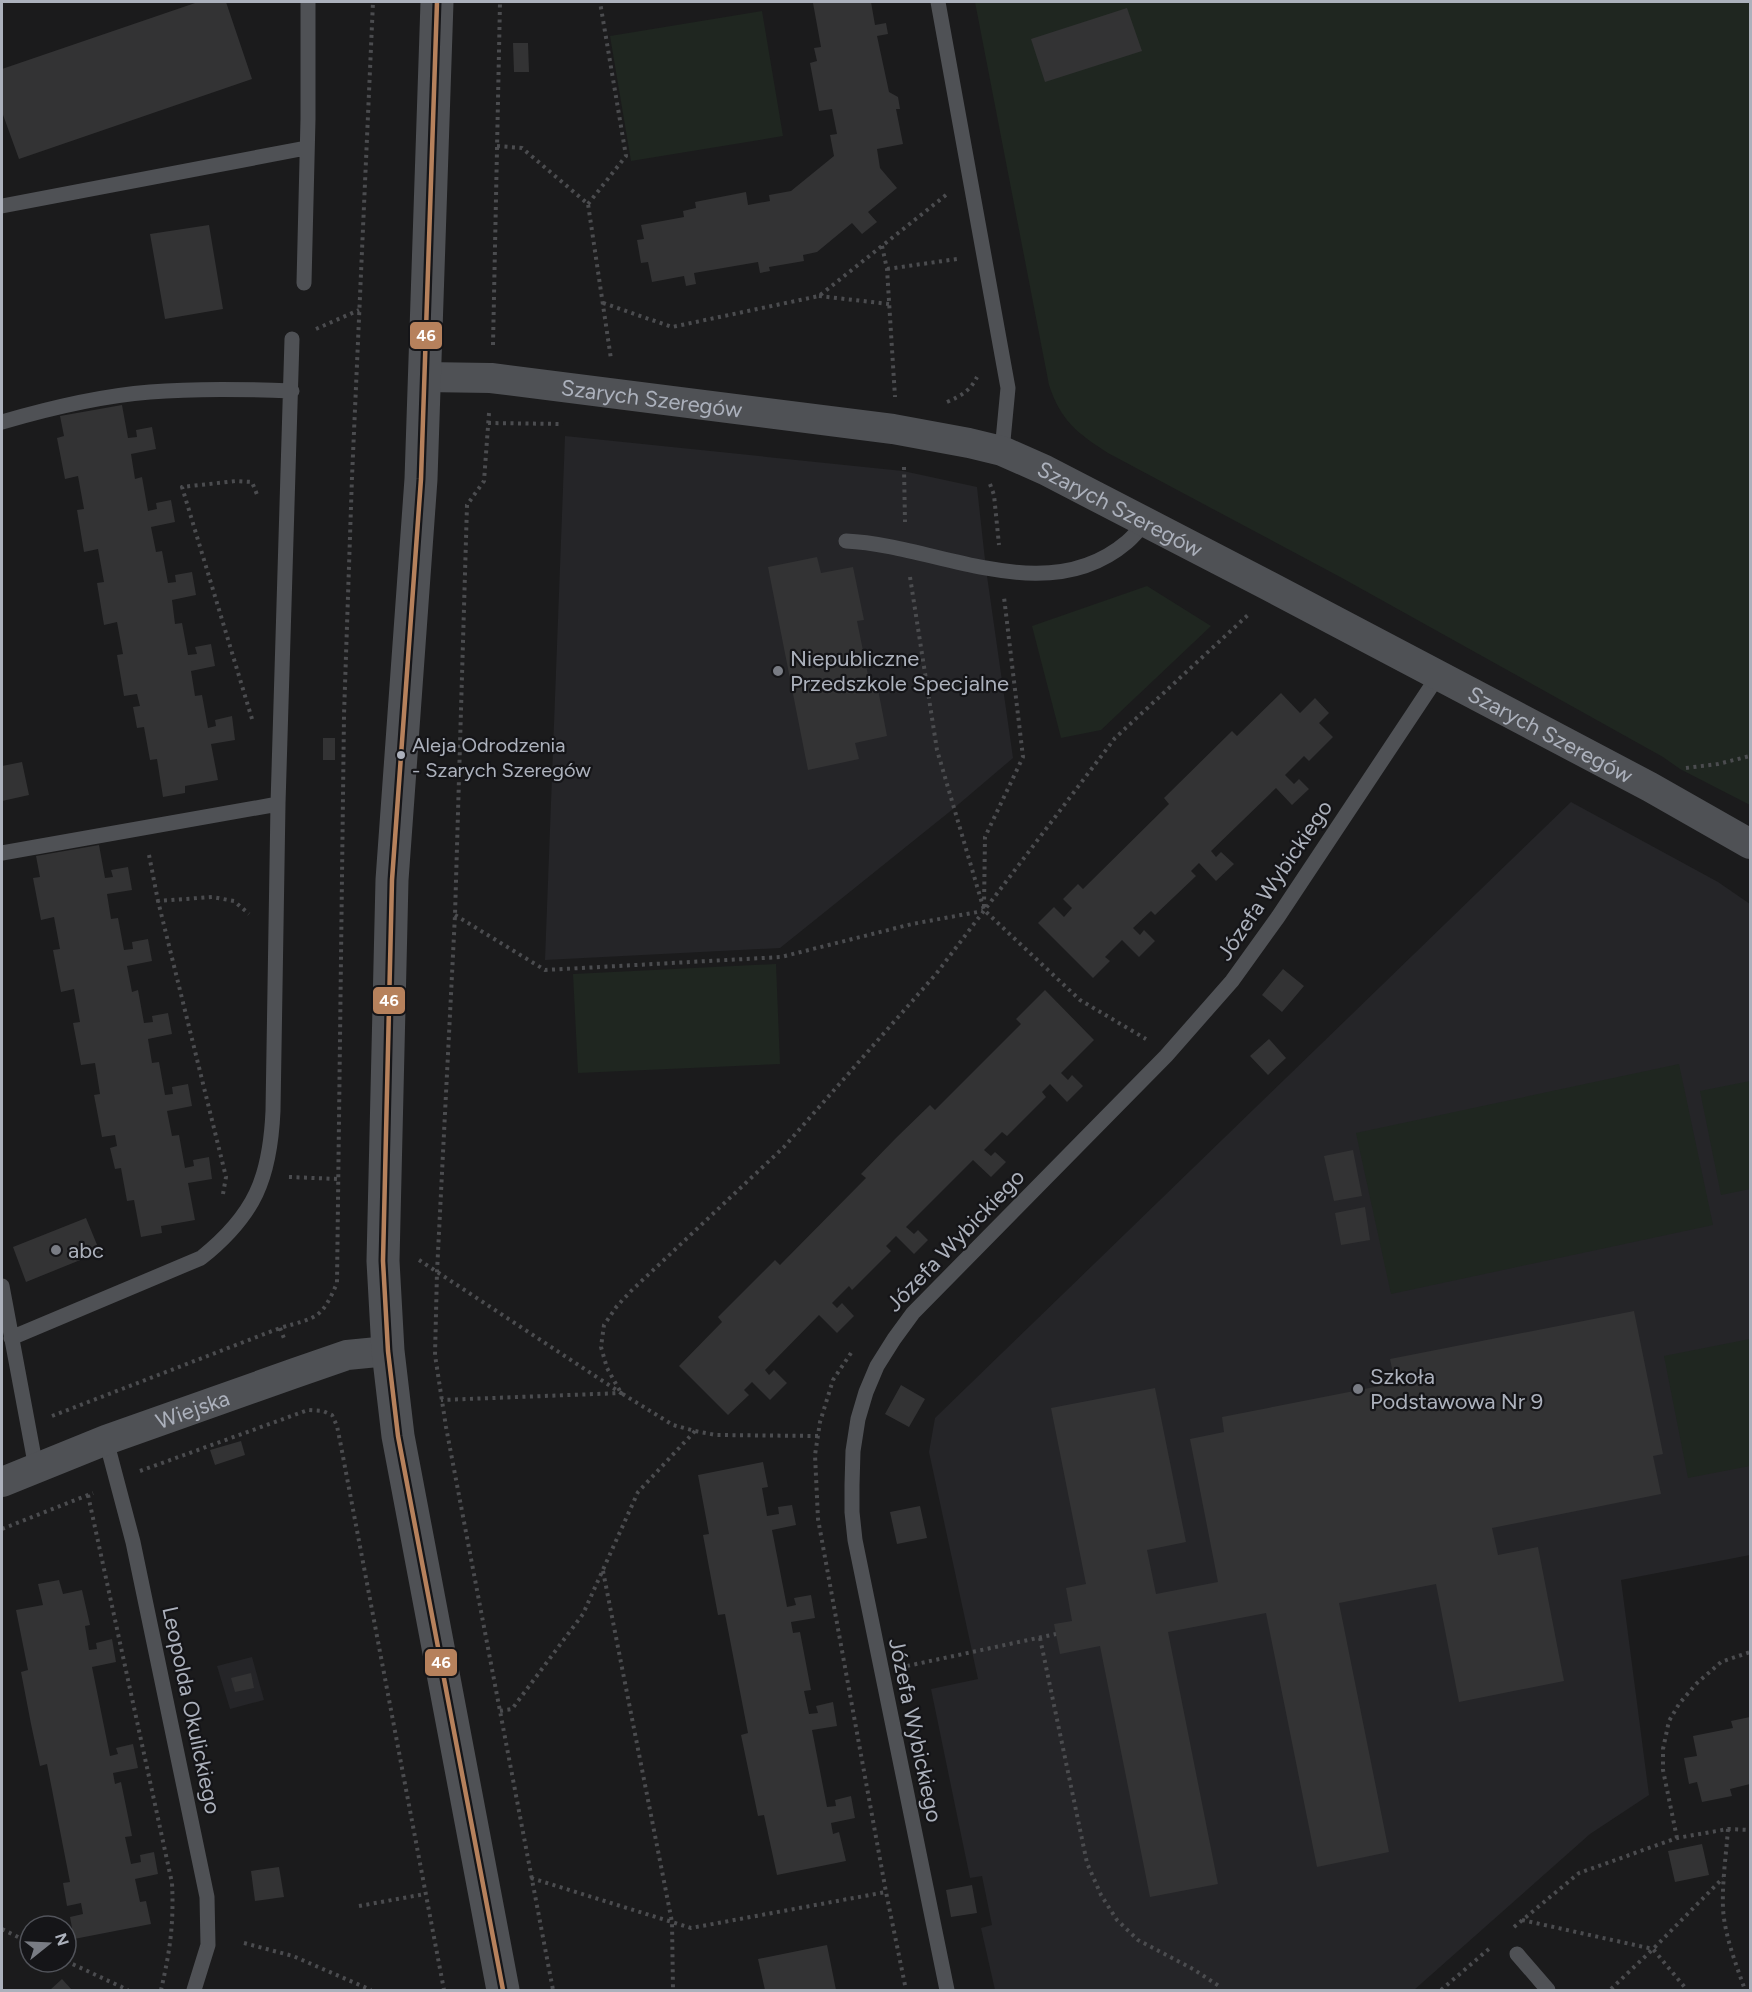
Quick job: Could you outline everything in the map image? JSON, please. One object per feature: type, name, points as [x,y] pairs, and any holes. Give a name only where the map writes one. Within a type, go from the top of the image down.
[{"type":"street","points":[[437,2],[420,491],[392,880],[383,1261],[388,1351],[398,1436],[503,1990]]},
{"type":"street","name":"Szarych Szeregów","points":[[424,377],[491,378],[893,429],[1002,451],[1045,470],[1146,522],[1650,787],[1750,844]]},
{"type":"street","name":"Wiejska","points":[[2,1482],[106,1440],[347,1355],[388,1351]]},
{"type":"lane","points":[[304,283],[308,2]]},
{"type":"lane","points":[[938,2],[1008,388],[1002,451]]},
{"type":"lane","points":[[2,206],[306,148]]},
{"type":"lane","points":[[11,1338],[201,1258],[222,1242],[246,1213],[263,1177],[271,1145],[278,804],[292,339]]},
{"type":"lane","points":[[2,422],[61,405],[149,392],[224,389],[292,391]]},
{"type":"lane","points":[[846,541],[872,542],[1002,572],[1066,572],[1112,553],[1128,541],[1146,522]]},
{"type":"lane","name":"Józefa Wybickiego","points":[[947,1990],[855,1540],[852,1512],[854,1451],[858,1419],[866,1392],[877,1366],[914,1313],[1166,1056],[1232,981],[1278,917],[1438,676]]},
{"type":"lane","points":[[2,853],[278,804]]},
{"type":"lane","points":[[2,1286],[36,1468]]},
{"type":"lane","name":"Leopolda Okulickiego","points":[[106,1440],[134,1542],[207,1897],[208,1945],[194,1990]]},
{"type":"lane","points":[[1517,1954],[1548,1990]]},
{"type":"path","points":[[28,1425],[280,1328],[316,1317],[328,1304],[337,1283],[344,715],[352,465],[373,2]]},
{"type":"path","points":[[500,2],[493,341],[484,481],[467,504],[455,915],[435,1355],[441,1400],[553,1990]]},
{"type":"path","points":[[588,204],[626,156],[600,2]]},
{"type":"path","points":[[497,146],[522,148],[588,204],[612,362],[601,360]]},
{"type":"path","points":[[819,296],[952,190]]},
{"type":"path","points":[[882,246],[887,269],[896,400],[884,399]]},
{"type":"path","points":[[887,269],[964,259]]},
{"type":"path","points":[[603,303],[672,327],[819,296],[889,304]]},
{"type":"path","points":[[493,341],[504,343]]},
{"type":"path","points":[[943,404],[961,396],[972,387],[980,371]]},
{"type":"path","points":[[488,423],[572,424]]},
{"type":"path","points":[[903,471],[906,550],[936,750],[984,910],[1080,1000],[1153,1044]]},
{"type":"path","points":[[984,910],[985,837],[1023,757],[994,495],[988,478],[997,482]]},
{"type":"path","points":[[254,703],[254,726],[182,487],[236,481],[252,482],[258,493],[257,505]]},
{"type":"path","points":[[621,1393],[607,1368],[601,1347],[604,1325],[617,1306],[784,1147],[936,974],[1115,738],[1256,608]]},
{"type":"path","points":[[1650,787],[1673,771],[1750,756]]},
{"type":"path","points":[[143,828],[158,901],[226,1177],[222,1197]]},
{"type":"path","points":[[158,901],[212,897],[234,901],[249,913],[249,925]]},
{"type":"path","points":[[455,915],[544,970],[781,957],[912,924],[984,910]]},
{"type":"path","points":[[418,1259],[673,1425],[716,1435],[818,1436]]},
{"type":"path","points":[[856,1345],[832,1380],[820,1422],[815,1455],[818,1519],[906,1990]]},
{"type":"path","points":[[441,1400],[621,1393]]},
{"type":"path","points":[[2,1529],[88,1495],[118,1479],[308,1410],[323,1411],[332,1415],[341,1446],[444,1990]]},
{"type":"path","points":[[500,1712],[512,1709],[583,1614],[638,1492],[695,1431]]},
{"type":"path","points":[[88,1495],[172,1883],[173,1912],[170,1950],[161,1990]]},
{"type":"path","points":[[603,1571],[672,1922],[674,1990]]},
{"type":"path","points":[[973,1652],[1056,1634]]},
{"type":"path","points":[[1040,1638],[1087,1863],[1101,1895],[1117,1920],[1138,1940],[1220,1986]]},
{"type":"path","points":[[1677,1838],[1664,1770],[1663,1749],[1669,1721],[1679,1704],[1696,1684],[1721,1662],[1750,1652]]},
{"type":"path","points":[[1728,1829],[1723,1911],[1730,1946],[1745,1990]]},
{"type":"path","points":[[1509,1931],[1580,1873],[1677,1838],[1728,1829],[1750,1830]]},
{"type":"path","points":[[1611,1989],[1653,1950],[1724,1877]]},
{"type":"path","points":[[531,1878],[691,1928],[886,1892]]},
{"type":"path","points":[[359,1906],[426,1894]]},
{"type":"path","points":[[1522,1920],[1653,1950],[1687,1990]]},
{"type":"path","points":[[2,1929],[18,1937]]},
{"type":"path","points":[[244,1943],[293,1956],[371,1990]]},
{"type":"path","points":[[1441,1990],[1494,1944]]},
{"type":"path","points":[[78,1966],[128,1990]]},
{"type":"shaded area","points":[[975,2],[1750,2],[1750,805],[1680,769],[1663,757],[1342,578],[1108,453],[1071,425],[1059,408],[1049,385]]},
{"type":"shaded area","points":[[762,11],[783,136],[631,161],[610,36]]},
{"type":"shaded area","name":"Niepubliczne Przedszkole Specjalne","points":[[565,436],[903,471],[977,487],[986,569],[1013,758],[780,948],[545,960]]},
{"type":"shaded area","points":[[1147,586],[1211,626],[1101,730],[1061,738],[1032,626]]},
{"type":"shaded area","name":"Szkoła Podstawowa Nr 9","points":[[1571,802],[1718,882],[1750,904],[1750,1555],[1621,1580],[1649,1795],[1590,1834],[1414,1990],[995,1990],[981,1928],[992,1925],[982,1876],[970,1878],[931,1689],[978,1679],[929,1452],[935,1418]]},
{"type":"shaded area","points":[[776,964],[780,1064],[578,1073],[573,974]]},
{"type":"shaded area","points":[[1679,1064],[1713,1225],[1391,1294],[1356,1133]]},
{"type":"shaded area","points":[[1750,1081],[1750,1189],[1721,1195],[1700,1091]]},
{"type":"shaded area","points":[[1750,1339],[1750,1466],[1688,1478],[1664,1356]]},
{"type":"shaded area","points":[[252,1657],[264,1700],[230,1709],[217,1666]]},
{"type":"building","points":[[198,2],[226,2],[252,79],[19,159],[2,112],[2,69]]},
{"type":"building","points":[[871,2],[875,25],[886,23],[888,34],[877,36],[889,92],[898,97],[900,109],[896,109],[903,144],[877,149],[880,168],[897,188],[868,212],[877,222],[862,234],[852,223],[817,252],[803,255],[804,261],[769,267],[770,271],[760,273],[758,262],[694,273],[696,284],[686,286],[684,276],[652,282],[648,262],[641,263],[637,240],[644,239],[641,225],[684,217],[683,211],[696,208],[695,202],[746,192],[748,205],[770,201],[769,195],[791,191],[834,156],[830,135],[837,134],[832,109],[819,111],[810,63],[817,61],[814,48],[821,47],[813,3]]},
{"type":"building","points":[[1127,8],[1142,51],[1045,82],[1031,39]]},
{"type":"building","points":[[513,43],[528,43],[529,72],[514,72]]},
{"type":"building","points":[[209,225],[223,309],[165,319],[150,234]]},
{"type":"building","points":[[122,405],[128,438],[137,437],[136,430],[152,427],[156,449],[131,454],[135,479],[142,477],[148,511],[157,509],[156,503],[171,500],[175,522],[151,527],[156,552],[162,551],[168,583],[176,582],[175,575],[192,572],[196,595],[172,600],[175,624],[182,623],[188,655],[197,654],[195,647],[211,644],[215,666],[191,671],[195,696],[202,695],[208,728],[216,726],[215,720],[232,716],[235,740],[211,744],[218,780],[185,786],[185,793],[163,797],[157,759],[150,760],[144,727],[137,728],[133,707],[140,706],[137,694],[124,696],[117,655],[123,654],[117,622],[104,625],[97,583],[104,582],[98,549],[84,552],[77,510],[84,509],[78,476],[65,479],[57,438],[64,436],[60,416]]},
{"type":"building","points":[[817,557],[821,573],[853,567],[864,620],[857,621],[870,685],[877,684],[887,736],[855,743],[859,759],[808,770],[768,567]]},
{"type":"building","points":[[1281,693],[1300,713],[1315,698],[1329,713],[1319,723],[1333,737],[1309,761],[1304,756],[1285,775],[1294,784],[1299,779],[1309,789],[1292,805],[1276,788],[1211,851],[1216,857],[1221,852],[1234,864],[1216,881],[1199,863],[1191,871],[1196,876],[1155,915],[1151,911],[1133,928],[1140,935],[1144,930],[1155,941],[1139,957],[1122,940],[1105,957],[1110,961],[1093,978],[1038,923],[1054,907],[1064,917],[1072,908],[1063,899],[1078,884],[1083,889],[1169,804],[1164,798],[1232,731],[1237,736]]},
{"type":"building","points":[[323,738],[335,738],[335,760],[323,760]]},
{"type":"building","points":[[22,762],[29,795],[2,801],[2,766]]},
{"type":"building","points":[[99,845],[105,878],[113,877],[111,870],[128,867],[132,890],[107,894],[111,919],[118,918],[124,950],[133,949],[132,942],[148,939],[152,961],[127,966],[132,992],[138,990],[144,1023],[153,1022],[152,1016],[168,1013],[172,1034],[148,1039],[152,1063],[159,1062],[165,1095],[173,1094],[172,1087],[188,1084],[192,1106],[167,1111],[172,1136],[179,1135],[185,1168],[194,1166],[193,1160],[209,1157],[212,1179],[188,1183],[195,1220],[161,1226],[162,1233],[141,1237],[134,1200],[127,1201],[121,1168],[115,1169],[110,1148],[117,1146],[115,1135],[102,1137],[94,1095],[100,1094],[95,1063],[81,1065],[73,1023],[80,1022],[74,989],[61,992],[53,950],[60,949],[54,917],[41,920],[33,878],[40,877],[36,856]]},
{"type":"building","points":[[1283,969],[1304,986],[1282,1012],[1262,995]]},
{"type":"building","points":[[1045,990],[1094,1040],[1061,1073],[1068,1080],[1072,1075],[1083,1086],[1067,1102],[1050,1084],[1042,1092],[1046,1097],[1007,1136],[1002,1132],[984,1150],[991,1156],[995,1152],[1006,1162],[991,1177],[973,1160],[906,1227],[914,1234],[918,1230],[928,1240],[914,1254],[896,1236],[886,1246],[891,1251],[852,1290],[849,1286],[832,1303],[837,1308],[842,1303],[854,1316],[837,1333],[819,1315],[765,1370],[769,1375],[774,1370],[787,1383],[770,1400],[752,1382],[744,1390],[749,1395],[728,1415],[679,1366],[722,1322],[718,1317],[775,1260],[780,1265],[866,1178],[861,1174],[896,1138],[930,1105],[935,1110],[1021,1024],[1016,1019]]},
{"type":"building","points":[[1269,1039],[1286,1058],[1268,1075],[1250,1056]]},
{"type":"building","points":[[1353,1150],[1362,1196],[1334,1201],[1324,1156]]},
{"type":"building","points":[[1365,1207],[1370,1240],[1341,1245],[1335,1213]]},
{"type":"building","name":"abc","points":[[86,1218],[100,1252],[26,1282],[13,1247]]},
{"type":"building","points":[[1634,1311],[1663,1454],[1653,1456],[1661,1494],[1492,1528],[1498,1555],[1538,1547],[1564,1681],[1459,1702],[1436,1584],[1339,1603],[1389,1852],[1317,1867],[1266,1613],[1168,1632],[1218,1884],[1150,1897],[1100,1646],[1060,1654],[1054,1624],[1072,1621],[1066,1588],[1086,1584],[1051,1408],[1155,1388],[1186,1542],[1147,1550],[1156,1594],[1218,1582],[1190,1439],[1224,1432],[1222,1417],[1395,1383],[1390,1359]]},
{"type":"building","points":[[901,1385],[925,1399],[909,1427],[885,1414]]},
{"type":"building","points":[[241,1441],[245,1455],[215,1465],[210,1450]]},
{"type":"building","points":[[763,1462],[768,1487],[762,1488],[767,1516],[779,1514],[778,1507],[792,1505],[796,1525],[772,1530],[787,1607],[796,1605],[794,1598],[811,1595],[815,1618],[791,1622],[793,1633],[800,1632],[811,1690],[804,1691],[809,1714],[818,1713],[816,1706],[833,1702],[837,1726],[812,1730],[827,1807],[836,1806],[835,1800],[851,1796],[855,1818],[831,1823],[833,1834],[839,1832],[846,1861],[777,1875],[764,1815],[758,1816],[741,1735],[748,1733],[725,1614],[718,1615],[703,1535],[709,1534],[698,1475]]},
{"type":"building","points":[[920,1506],[927,1538],[897,1544],[890,1512]]},
{"type":"building","points":[[59,1580],[63,1594],[82,1590],[90,1625],[85,1626],[89,1650],[97,1649],[96,1643],[112,1639],[116,1662],[92,1667],[110,1756],[118,1754],[116,1748],[133,1744],[138,1768],[113,1773],[115,1784],[121,1782],[132,1836],[125,1837],[131,1864],[141,1862],[140,1855],[154,1852],[158,1874],[135,1879],[140,1902],[146,1901],[151,1924],[78,1938],[78,1915],[83,1914],[81,1903],[67,1906],[63,1883],[70,1882],[47,1764],[40,1766],[21,1672],[28,1670],[16,1610],[43,1605],[38,1584]]},
{"type":"building","points":[[251,1673],[254,1688],[235,1692],[231,1678]]},
{"type":"building","points":[[1750,1717],[1750,1784],[1730,1789],[1732,1796],[1702,1802],[1697,1782],[1689,1784],[1684,1758],[1697,1756],[1693,1736],[1733,1728],[1731,1721]]},
{"type":"building","points":[[1702,1844],[1709,1875],[1675,1882],[1668,1851]]},
{"type":"building","points":[[279,1867],[284,1897],[255,1901],[251,1871]]},
{"type":"building","points":[[972,1885],[977,1913],[951,1917],[946,1890]]},
{"type":"building","points":[[827,1945],[836,1990],[765,1990],[758,1959]]},
{"type":"building","points":[[62,1979],[72,1990],[50,1990]]},
{"type":"transit line","name":"46","points":[[437,2],[421,479],[392,880],[383,1261],[388,1351],[398,1436],[503,1990]]},
{"type":"place","name":"Niepubliczne Przedszkole Specjalne","points":[[778,671]]},
{"type":"place","name":"Aleja Odrodzenia - Szarych Szeregów","points":[[401,755]]},
{"type":"place","name":"abc","points":[[56,1250]]},
{"type":"place","name":"Szkoła Podstawowa Nr 9","points":[[1358,1389]]}]
